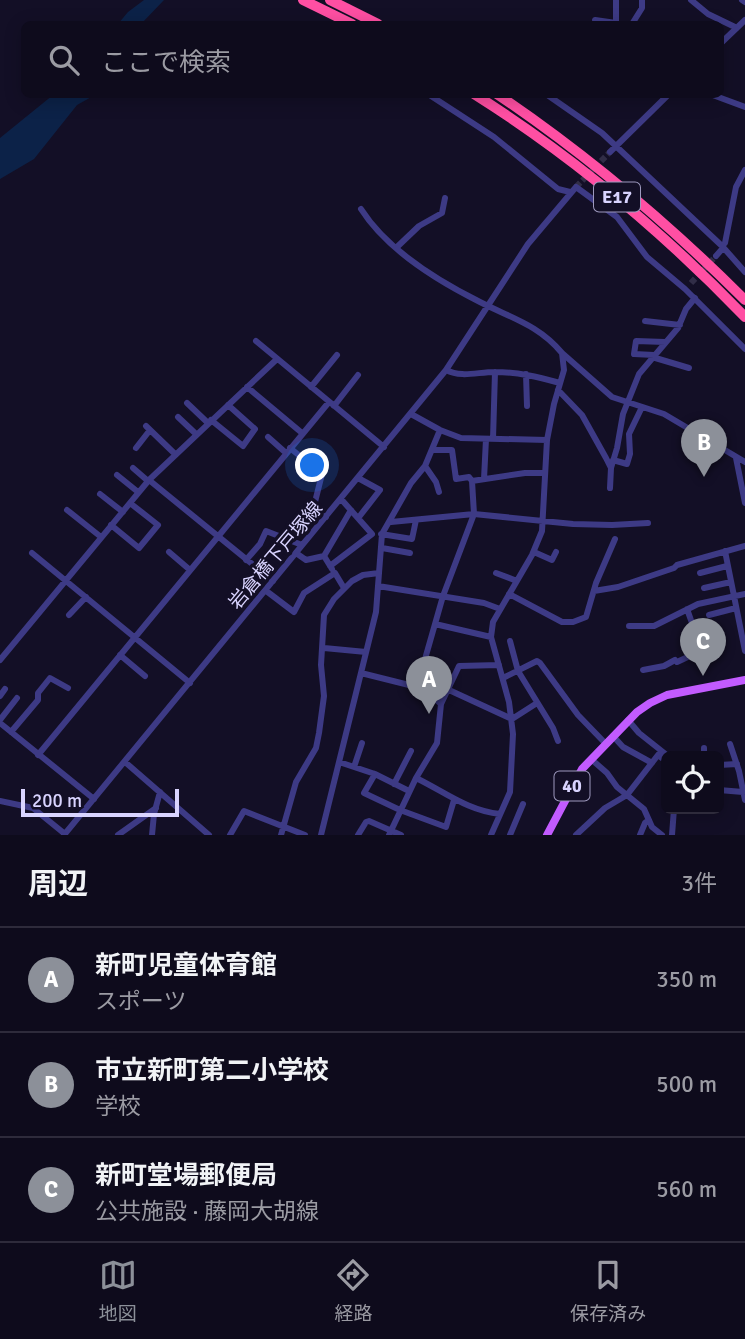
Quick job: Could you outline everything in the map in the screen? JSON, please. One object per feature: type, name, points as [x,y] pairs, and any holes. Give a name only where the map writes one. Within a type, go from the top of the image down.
[{"type":"highway","points":[[303,0],[346,21]]},
{"type":"highway","points":[[330,0],[371,21]]},
{"type":"highway","name":"E17","points":[[480,98],[544,141],[626,205],[682,254],[745,317]]},
{"type":"highway","name":"E17","points":[[503,98],[605,172],[671,229],[745,300]]},
{"type":"main road","name":"40","points":[[547,835],[575,781],[591,759],[628,720],[659,698],[745,680]]},
{"type":"street","points":[[616,0],[616,21]]},
{"type":"street","points":[[634,21],[642,8],[642,0]]},
{"type":"street","points":[[691,0],[708,14],[722,21]]},
{"type":"street","points":[[595,20],[600,21]]},
{"type":"street","points":[[724,40],[745,20]]},
{"type":"street","points":[[724,22],[737,28]]},
{"type":"street","points":[[434,98],[494,137],[558,189],[573,189],[617,217],[647,257],[695,298],[745,349]]},
{"type":"street","points":[[552,98],[602,134],[612,149],[722,247],[745,272]]},
{"type":"street","points":[[612,149],[665,98]]},
{"type":"street","points":[[721,98],[745,107]]},
{"type":"street","points":[[716,256],[724,243],[736,187],[745,170]]},
{"type":"street","name":"岩倉橋下戸塚線","points":[[64,834],[446,370],[527,244],[573,189]]},
{"type":"street","points":[[397,247],[419,226],[442,213],[445,198]]},
{"type":"street","points":[[361,209],[370,223],[433,275],[487,305],[522,320],[544,335],[612,397],[667,415],[745,462]]},
{"type":"street","points":[[685,289],[691,282]]},
{"type":"street","points":[[610,488],[611,468],[627,402],[639,374],[680,324],[686,309],[695,298]]},
{"type":"street","points":[[645,321],[680,324]]},
{"type":"street","points":[[256,341],[384,447]]},
{"type":"street","points":[[665,342],[636,341],[634,354],[653,356],[689,368]]},
{"type":"street","points":[[492,834],[511,785],[512,719],[491,637],[493,622],[539,542],[543,520],[547,440],[564,370],[562,353]]},
{"type":"street","points":[[311,387],[337,355]]},
{"type":"street","points":[[0,660],[149,480],[277,359]]},
{"type":"street","points":[[446,370],[463,375],[526,373],[559,387],[582,415],[611,468]]},
{"type":"street","points":[[484,480],[495,372]]},
{"type":"street","points":[[526,373],[527,406]]},
{"type":"street","points":[[38,755],[302,433],[359,375]]},
{"type":"street","points":[[247,387],[302,433]]},
{"type":"street","points":[[187,403],[243,446],[256,429],[228,405]]},
{"type":"street","points":[[613,460],[626,464],[630,454],[629,435],[642,407]]},
{"type":"street","points":[[411,414],[461,438],[547,440]]},
{"type":"street","points":[[178,417],[196,434]]},
{"type":"street","points":[[136,448],[148,428],[175,454]]},
{"type":"street","points":[[321,835],[376,612],[382,534],[411,482],[425,466],[440,430]]},
{"type":"street","points":[[268,437],[321,474],[313,510],[326,517]]},
{"type":"street","points":[[417,687],[443,596],[474,514],[472,481],[469,477],[456,479],[452,450],[432,450]]},
{"type":"street","points":[[736,456],[745,503]]},
{"type":"street","points":[[425,466],[439,492]]},
{"type":"street","points":[[134,468],[273,581]]},
{"type":"street","points":[[472,481],[525,473],[545,473]]},
{"type":"street","points":[[117,475],[138,492]]},
{"type":"street","points":[[358,478],[380,490],[359,517]]},
{"type":"street","points":[[100,494],[123,512]]},
{"type":"street","points":[[341,499],[372,534]]},
{"type":"street","points":[[111,525],[139,548],[158,525],[130,503]]},
{"type":"street","points":[[66,510],[101,537]]},
{"type":"street","points":[[296,553],[306,560],[324,556],[351,510]]},
{"type":"street","points":[[391,522],[474,514],[612,526],[648,523]]},
{"type":"street","points":[[330,566],[372,534],[412,539],[416,520]]},
{"type":"street","points":[[246,560],[266,531],[302,545]]},
{"type":"street","points":[[509,594],[562,622],[573,622],[586,617],[615,539]]},
{"type":"street","points":[[594,591],[618,587],[677,565],[745,547]]},
{"type":"street","points":[[382,548],[410,553]]},
{"type":"street","points":[[724,551],[745,651]]},
{"type":"street","points":[[169,552],[190,570]]},
{"type":"street","points":[[534,552],[552,560],[556,552]]},
{"type":"street","points":[[32,553],[190,683]]},
{"type":"street","points":[[324,556],[344,588]]},
{"type":"street","points":[[700,573],[727,566]]},
{"type":"street","points":[[265,590],[293,612],[304,593],[335,573]]},
{"type":"street","points":[[281,835],[296,782],[316,748],[319,733],[324,696],[321,665],[324,615],[344,588],[363,575],[379,573]]},
{"type":"street","points":[[496,573],[517,581]]},
{"type":"street","points":[[704,588],[731,582]]},
{"type":"street","points":[[378,586],[484,603],[500,609]]},
{"type":"street","points":[[629,626],[654,626],[687,609],[745,594]]},
{"type":"street","points":[[69,615],[86,597]]},
{"type":"street","points":[[709,615],[736,608]]},
{"type":"street","points":[[687,609],[692,623]]},
{"type":"street","points":[[435,624],[491,637]]},
{"type":"street","points":[[510,641],[518,671],[558,741]]},
{"type":"street","points":[[324,648],[366,652]]},
{"type":"street","points":[[120,655],[145,676]]},
{"type":"street","points":[[643,670],[697,655]]},
{"type":"street","points":[[503,678],[540,663],[578,715],[605,743]]},
{"type":"street","points":[[389,833],[437,743],[441,704],[459,666],[499,665]]},
{"type":"street","points":[[360,673],[425,690],[441,704]]},
{"type":"street","points":[[11,732],[38,700],[38,693],[50,678],[68,688]]},
{"type":"street","points":[[0,696],[5,689]]},
{"type":"street","points":[[449,690],[512,719]]},
{"type":"street","points":[[17,698],[0,722],[94,799]]},
{"type":"street","points":[[512,719],[537,704]]},
{"type":"street","points":[[628,720],[661,753]]},
{"type":"street","points":[[613,736],[623,747],[652,764]]},
{"type":"street","points":[[354,766],[362,743]]},
{"type":"street","points":[[724,791],[744,795],[730,744]]},
{"type":"street","points":[[394,784],[411,751]]},
{"type":"street","points":[[576,835],[605,808],[627,795],[658,755],[661,756]]},
{"type":"street","points":[[591,759],[644,808],[652,827],[663,835]]},
{"type":"street","points":[[125,762],[209,835]]},
{"type":"street","points":[[339,762],[375,774],[410,791]]},
{"type":"street","points":[[724,765],[737,764]]},
{"type":"street","points":[[405,765],[454,800],[475,809],[500,814]]},
{"type":"street","points":[[375,774],[364,793],[446,827],[454,800]]},
{"type":"street","points":[[152,835],[160,792]]},
{"type":"street","points":[[0,801],[33,808],[64,834]]},
{"type":"street","points":[[510,835],[523,804]]},
{"type":"street","points":[[118,835],[156,808]]},
{"type":"street","points":[[230,835],[244,811],[305,835]]},
{"type":"street","points":[[672,835],[674,814]]},
{"type":"street","points":[[640,835],[649,820]]},
{"type":"street","points":[[358,835],[369,821],[389,833],[401,835]]},
{"type":"water","points":[[144,0],[164,0],[144,21],[120,21]]},
{"type":"water","points":[[49,98],[90,98],[77,105],[34,159],[0,179],[0,138]]},
{"type":"tunnel","points":[[576,187],[610,152]]},
{"type":"tunnel","points":[[691,283],[716,256]]},
{"type":"place","name":"市立新町第二小学校","points":[[704,477]]},
{"type":"place","name":"新町堂場郵便局","points":[[703,676]]},
{"type":"place","name":"新町児童体育館","points":[[429,714]]}]
